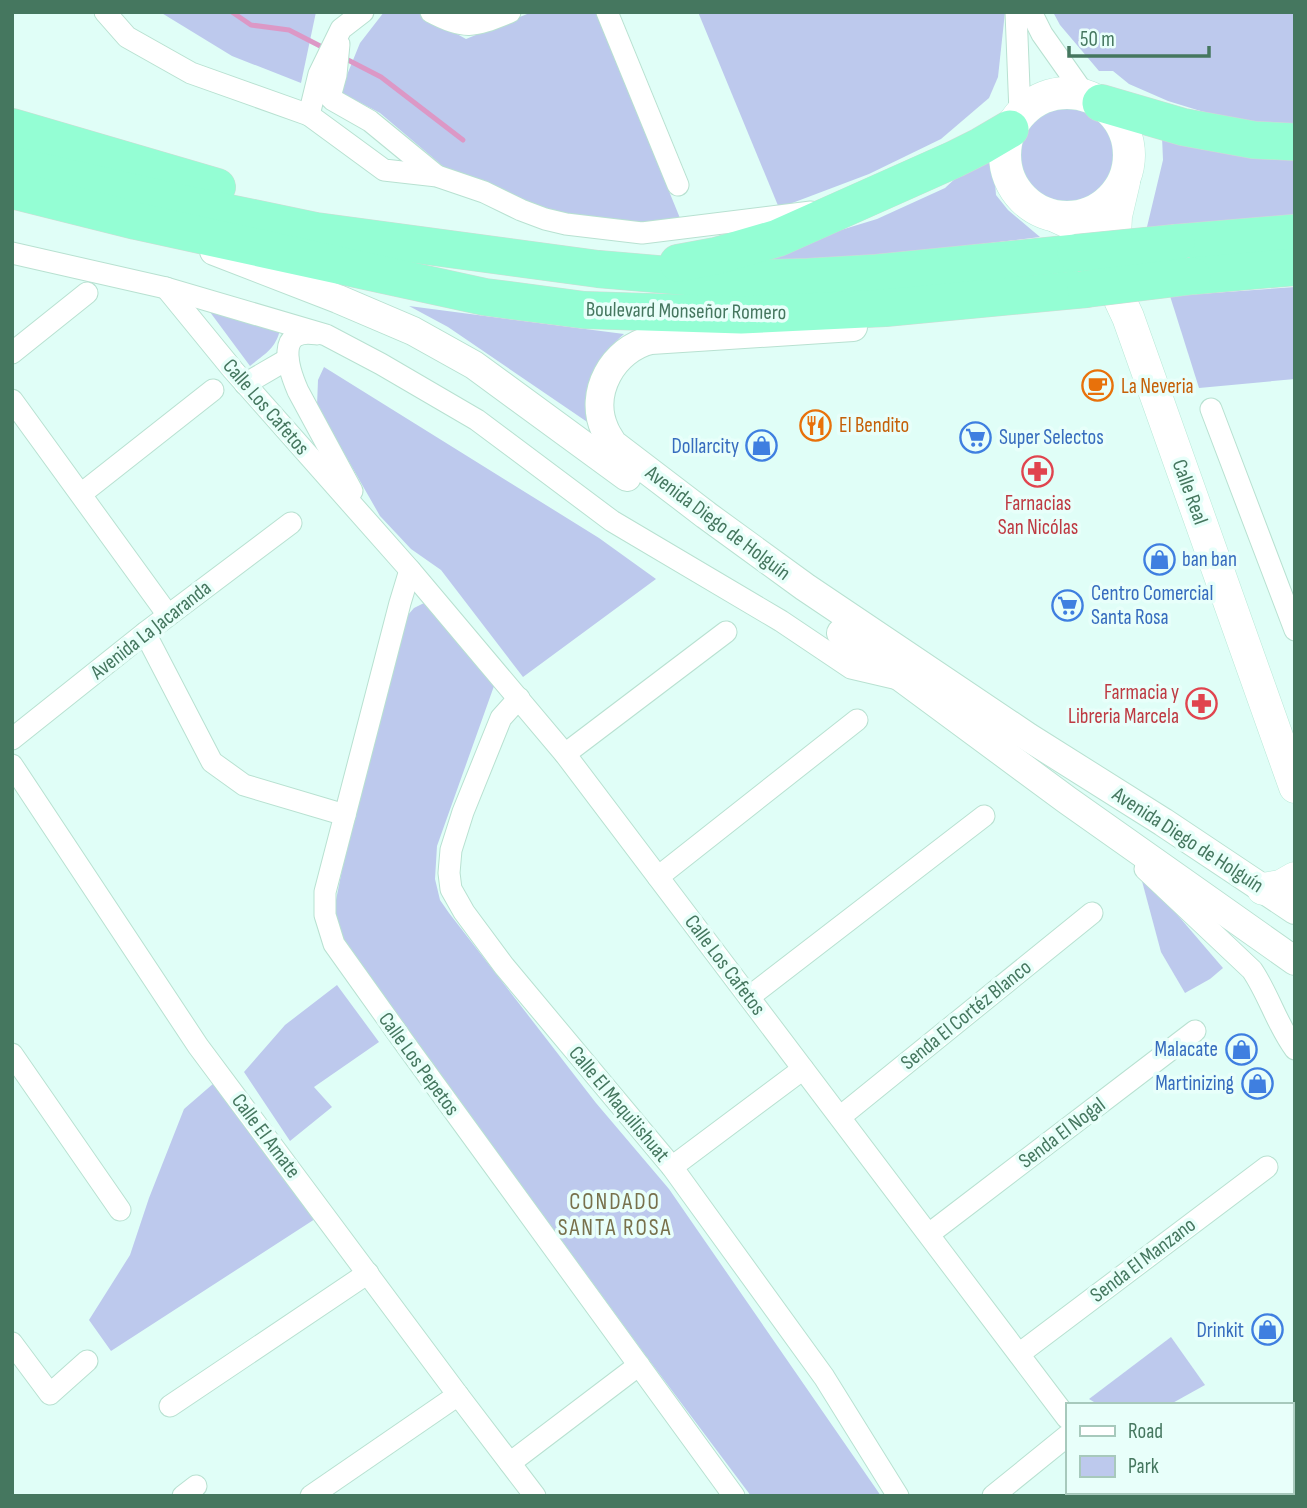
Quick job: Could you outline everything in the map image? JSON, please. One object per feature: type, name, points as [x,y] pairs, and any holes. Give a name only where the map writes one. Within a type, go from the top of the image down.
[{"type":"highway","points":[[1093,99],[1183,127],[1254,140],[1295,142]]},
{"type":"highway","points":[[598,270],[663,266],[716,256],[778,238],[981,146],[1015,121]]},
{"type":"highway","points":[[12,127],[166,173],[461,252]]},
{"type":"highway","points":[[12,164],[316,231],[461,252]]},
{"type":"highway","points":[[12,190],[86,209]]},
{"type":"highway","points":[[12,204],[86,209]]},
{"type":"highway","name":"Boulevard Monseñor Romero","points":[[86,209],[485,297],[584,310],[741,315],[885,308],[1295,267]]},
{"type":"highway","name":"Boulevard Monseñor Romero","points":[[461,252],[598,270],[741,279],[877,273],[1295,233]]},
{"type":"main road","points":[[1068,92],[1093,99],[1114,114],[1124,130],[1129,147],[1129,165],[1124,183],[1112,199],[1096,211],[1077,217],[1057,217],[1038,211],[1023,200],[1012,184],[1005,166],[1005,148],[1015,121],[1034,101],[1051,94],[1068,92]]},
{"type":"main road","name":"Calle Real","points":[[1124,183],[1116,216],[1115,237],[1295,739]]},
{"type":"main road","name":"Calle Real","points":[[1057,217],[1079,227],[1092,240],[1128,317],[1295,787]]},
{"type":"main road","points":[[1263,889],[1280,886],[1295,878]]},
{"type":"street","points":[[105,12],[127,37],[191,72],[309,116],[384,170],[437,176],[484,192],[545,219],[642,233],[845,208]]},
{"type":"street","points":[[309,116],[319,74],[341,29],[363,12]]},
{"type":"street","points":[[431,12],[463,26],[481,24],[510,12]]},
{"type":"street","points":[[607,12],[678,185]]},
{"type":"street","points":[[1015,121],[1016,12]]},
{"type":"street","points":[[1031,12],[1042,34],[1093,99]]},
{"type":"street","points":[[341,29],[336,75],[330,96],[370,121],[437,176]]},
{"type":"street","name":"Avenida Diego de Holguín","points":[[136,221],[384,317],[474,365],[1067,800],[1295,961]]},
{"type":"street","points":[[12,253],[166,288],[326,335],[477,420],[612,521],[781,621],[851,667],[905,680]]},
{"type":"street","name":"Calle Los Cafetos","points":[[166,288],[245,384],[410,570],[565,754],[1066,1417]]},
{"type":"street","name":"Avenida Diego de Holguín","points":[[1082,290],[1047,303],[995,314],[874,326],[712,335],[642,342],[615,361],[604,380],[600,412],[604,429],[613,444],[805,587],[1028,737],[1295,910]]},
{"type":"street","points":[[12,353],[87,293]]},
{"type":"street","points":[[245,384],[288,359],[288,347],[293,338],[302,333],[326,335]]},
{"type":"street","name":"Calle Los Cafetos","points":[[288,359],[298,391],[369,524]]},
{"type":"street","points":[[81,494],[213,390]]},
{"type":"street","points":[[12,400],[168,615]]},
{"type":"street","points":[[1211,409],[1295,630]]},
{"type":"street","name":"Avenida La Jacaranda","points":[[12,739],[168,615],[291,523]]},
{"type":"street","name":"Calle Los Pepetos","points":[[410,570],[326,892],[324,903],[334,944],[734,1496]]},
{"type":"street","points":[[565,754],[726,632]]},
{"type":"street","points":[[145,633],[212,762],[244,785],[345,815]]},
{"type":"street","name":"Calle El Maquilishuat","points":[[519,698],[501,719],[463,812],[451,850],[449,873],[452,889],[464,912],[503,966],[672,1167],[824,1377],[898,1496]]},
{"type":"street","points":[[659,877],[857,720]]},
{"type":"street","name":"Calle El Amate","points":[[12,765],[198,1046],[535,1496]]},
{"type":"street","points":[[1067,800],[1167,888],[1252,970],[1287,1039],[1295,1049]]},
{"type":"street","points":[[749,997],[984,816]]},
{"type":"street","name":"Senda El Cortéz Blanco","points":[[840,1117],[1092,913]]},
{"type":"street","name":"Senda El Nogal","points":[[929,1234],[1195,1031]]},
{"type":"street","points":[[12,1054],[120,1210]]},
{"type":"street","points":[[672,1167],[803,1069]]},
{"type":"street","name":"Senda El Manzano","points":[[1019,1354],[1267,1167]]},
{"type":"street","points":[[170,1406],[368,1273]]},
{"type":"street","points":[[12,1343],[50,1394],[86,1361]]},
{"type":"street","points":[[510,1463],[639,1365]]},
{"type":"street","points":[[311,1496],[458,1395]]},
{"type":"street","points":[[993,1496],[1066,1437]]},
{"type":"green space","points":[[160,12],[316,12],[301,83],[232,56]]},
{"type":"green space","points":[[384,12],[417,12],[466,39],[532,12],[596,12],[684,228],[571,218],[519,202],[445,168],[380,113],[340,92],[360,43]]},
{"type":"green space","points":[[698,12],[1005,12],[998,77],[989,98],[941,139],[869,174],[779,208]]},
{"type":"green space","points":[[1053,12],[1295,12],[1295,127],[1256,128],[1168,101],[1129,84],[1113,71],[1099,71],[1060,25]]},
{"type":"green space","points":[[1059,102],[1087,105],[1105,115],[1117,130],[1123,149],[1120,179],[1112,192],[1092,208],[1068,212],[1043,205],[1023,189],[1017,178],[1013,155],[1017,136],[1037,111]]},
{"type":"green space","points":[[1162,137],[1295,154],[1295,216],[1146,231],[1163,160]]},
{"type":"green space","points":[[992,145],[996,195],[1008,210],[1040,237],[849,260],[753,265],[769,252],[877,219],[945,188]]},
{"type":"green space","points":[[1295,287],[1295,379],[1199,388],[1170,296]]},
{"type":"green space","points":[[409,306],[624,334],[603,357],[595,378],[599,430],[448,327]]},
{"type":"green space","points":[[207,308],[280,330],[278,337],[268,351],[250,366]]},
{"type":"green space","points":[[324,367],[599,538],[656,579],[523,677],[441,570],[411,549],[380,516],[317,406],[318,380]]},
{"type":"green space","points":[[424,603],[492,673],[494,686],[437,846],[435,879],[440,900],[596,1103],[669,1189],[881,1496],[751,1496],[646,1356],[340,934],[334,910],[342,870],[407,616],[414,608]]},
{"type":"green space","points":[[1139,870],[1223,968],[1185,993],[1161,952]]},
{"type":"green space","points":[[337,985],[379,1042],[314,1087],[332,1107],[290,1141],[244,1072],[285,1025]]},
{"type":"green space","points":[[214,1083],[315,1219],[111,1351],[89,1320],[130,1255],[184,1109]]},
{"type":"green space","points":[[1171,1337],[1205,1385],[1173,1403],[1096,1403],[1089,1399]]},
{"type":"waterway","points":[[232,12],[251,25],[289,30],[326,49]]},
{"type":"waterway","points":[[348,60],[381,77],[463,140]]},
{"type":"place","name":"La Neveria","points":[[1098,386]]},
{"type":"place","name":"El Bendito","points":[[816,425]]},
{"type":"place","name":"Super Selectos","points":[[976,437]]},
{"type":"place","name":"Dollarcity","points":[[762,446]]},
{"type":"place","name":"Farnacias San Nicólas","points":[[1038,471]]},
{"type":"place","name":"ban ban","points":[[1159,559]]},
{"type":"place","name":"Centro Comercial Santa Rosa","points":[[1068,605]]},
{"type":"place","name":"Farmacia y Libreria Marcela","points":[[1202,704]]},
{"type":"place","name":"Malacate","points":[[1241,1049]]},
{"type":"place","name":"Martinizing","points":[[1257,1083]]},
{"type":"place","name":"Drinkit","points":[[1267,1330]]},
{"type":"district","name":"CONDADO SANTA ROSA","points":[[615,1215]]}]
